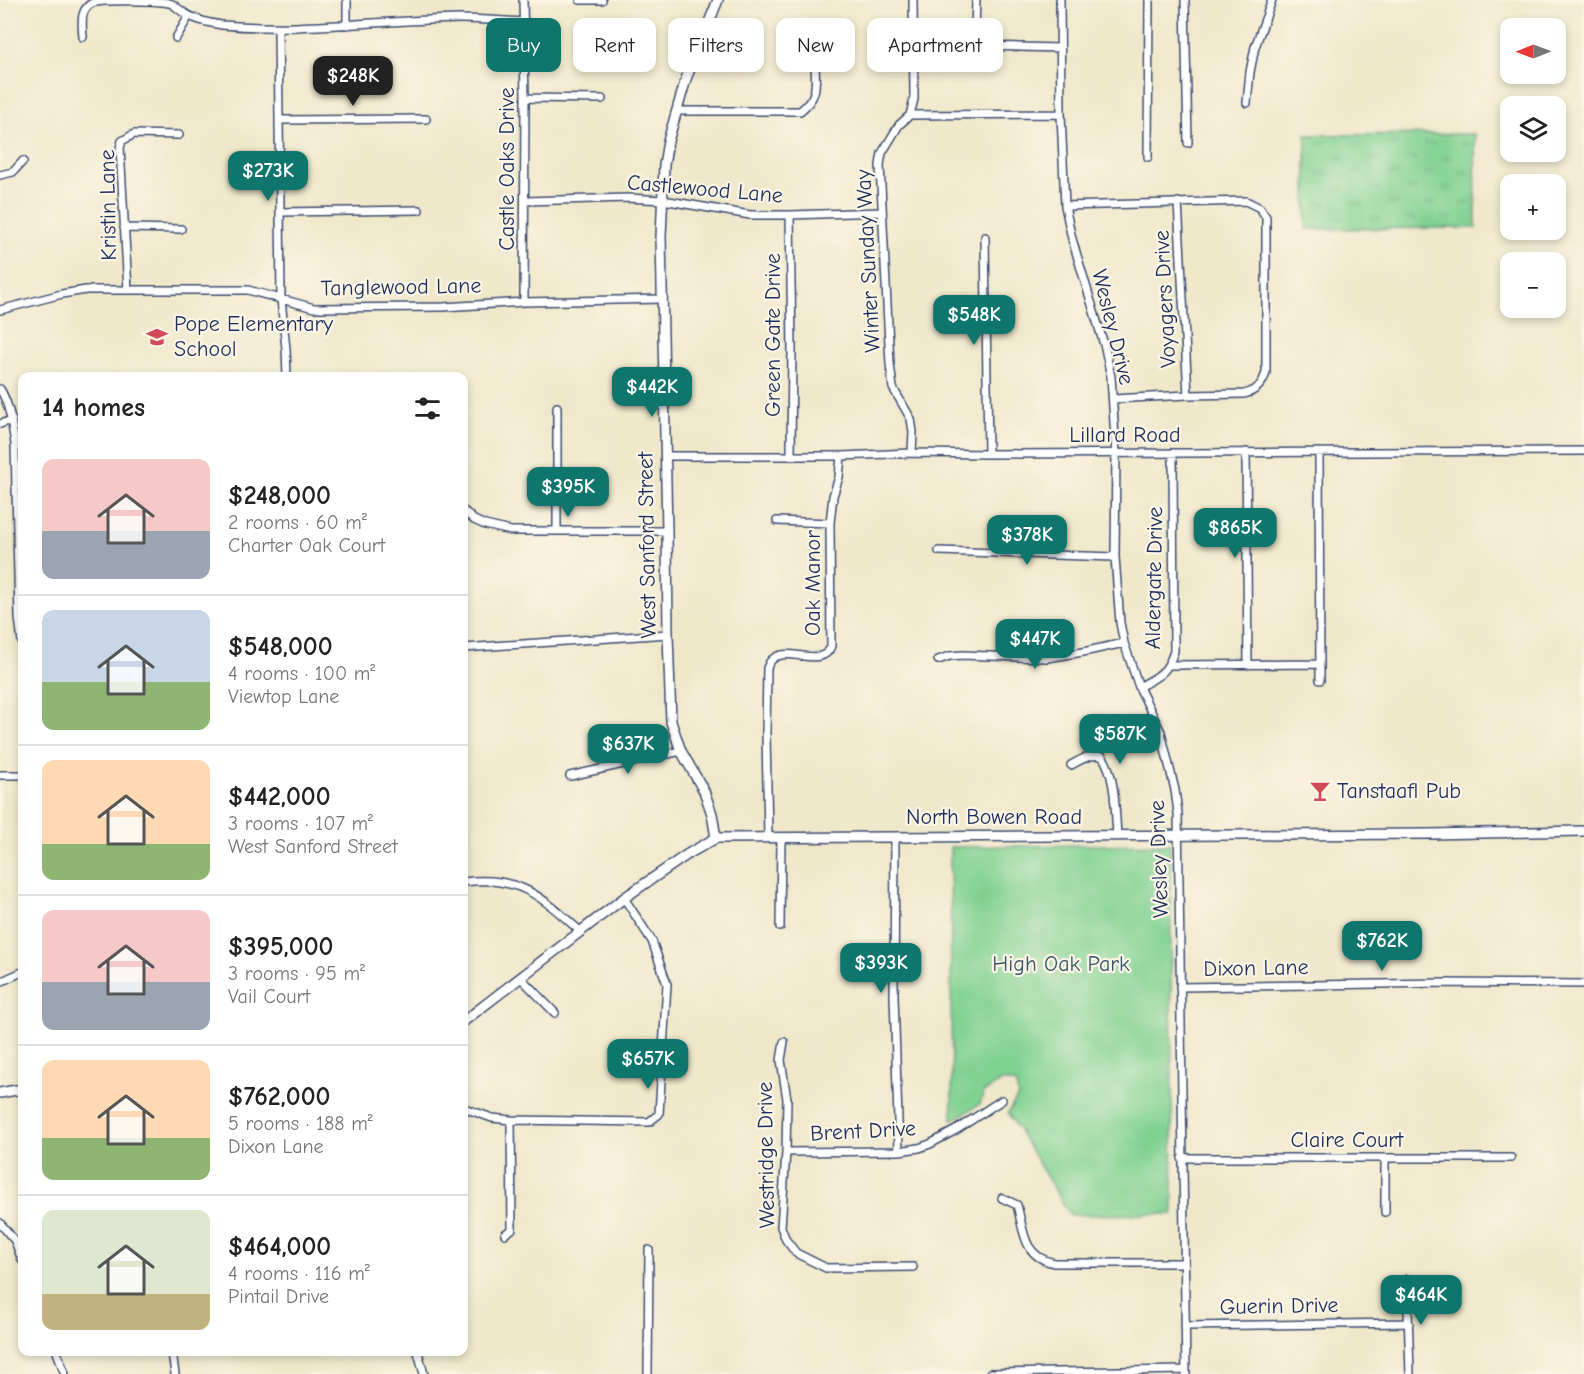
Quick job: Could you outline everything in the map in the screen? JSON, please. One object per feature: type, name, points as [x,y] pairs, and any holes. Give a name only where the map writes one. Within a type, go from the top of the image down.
[{"type":"street","points":[[347,0],[347,25]]},
{"type":"street","name":"Castle Oaks Drive","points":[[524,0],[524,18]]},
{"type":"street","points":[[580,0],[602,0]]},
{"type":"street","name":"West Sanford Street","points":[[716,838],[712,814],[704,791],[681,751],[671,722],[662,237],[664,165],[668,141],[686,79],[718,0]]},
{"type":"street","points":[[913,0],[914,99],[910,115],[1061,114]]},
{"type":"street","points":[[976,0],[976,32],[979,41],[984,46],[1060,48]]},
{"type":"street","name":"Wesley Drive","points":[[1060,0],[1065,206],[1072,239],[1105,348],[1113,399],[1116,453],[1115,557],[1119,612],[1124,643],[1139,687],[1161,732],[1167,752],[1178,813],[1186,1372]]},
{"type":"street","points":[[1148,157],[1149,0]]},
{"type":"street","points":[[1185,0],[1188,143]]},
{"type":"street","points":[[1247,104],[1255,47],[1272,0]]},
{"type":"street","points":[[83,37],[82,15],[86,7],[94,2],[104,1],[160,1],[172,4],[199,21],[219,24],[278,27],[486,21]]},
{"type":"street","points":[[176,38],[189,16]]},
{"type":"street","points":[[278,27],[281,299],[287,372]]},
{"type":"street","name":"Castle Oaks Drive","points":[[524,302],[525,72]]},
{"type":"street","points":[[677,111],[800,111],[810,103],[814,95],[815,72]]},
{"type":"street","points":[[525,98],[602,99]]},
{"type":"street","name":"Winter Sunday Way","points":[[910,115],[899,125],[882,153],[880,165],[890,364],[893,388],[911,419],[912,453]]},
{"type":"street","points":[[279,120],[426,119]]},
{"type":"street","name":"Kristin Lane","points":[[128,290],[120,148],[122,141],[134,134],[178,135]]},
{"type":"street","points":[[0,175],[13,172],[23,161]]},
{"type":"street","name":"Castlewood Lane","points":[[525,201],[628,198],[663,200],[750,215],[882,212]]},
{"type":"street","points":[[1065,206],[1246,201],[1260,208],[1266,217],[1266,372],[1260,386],[1244,394],[1113,399]]},
{"type":"street","name":"Voyagers Drive","points":[[1178,202],[1188,395]]},
{"type":"street","points":[[280,212],[419,210]]},
{"type":"street","name":"Green Gate Drive","points":[[790,215],[792,349],[790,455]]},
{"type":"street","points":[[124,228],[181,229]]},
{"type":"street","points":[[985,237],[988,454]]},
{"type":"street","name":"Tanglewood Lane","points":[[0,310],[86,290],[248,290],[314,308],[443,307],[524,302],[663,299]]},
{"type":"street","points":[[0,389],[12,420],[15,444],[18,574]]},
{"type":"street","points":[[557,407],[557,531]]},
{"type":"street","points":[[0,424],[12,420]]},
{"type":"street","name":"Lillard Road","points":[[666,456],[1584,451]]},
{"type":"street","points":[[1246,452],[1248,665]]},
{"type":"street","points":[[1319,452],[1320,680]]},
{"type":"street","name":"Aldergate Drive","points":[[1139,687],[1159,676],[1170,665],[1174,651],[1173,453]]},
{"type":"street","name":"Oak Manor","points":[[768,838],[767,668],[769,662],[779,655],[820,657],[830,650],[830,523],[841,456]]},
{"type":"street","points":[[468,515],[485,525],[511,531],[667,531]]},
{"type":"street","points":[[777,521],[830,523]]},
{"type":"street","points":[[939,551],[1115,557]]},
{"type":"street","points":[[468,648],[668,634]]},
{"type":"street","points":[[939,660],[962,655],[1047,658],[1124,643]]},
{"type":"street","points":[[1170,665],[1320,664]]},
{"type":"street","points":[[570,776],[681,751]]},
{"type":"street","points":[[1071,765],[1095,755],[1102,756],[1106,761],[1113,791],[1118,835]]},
{"type":"street","points":[[0,775],[18,775]]},
{"type":"street","name":"North Bowen Road","points":[[468,1018],[624,898],[688,854],[716,838],[1584,831]]},
{"type":"street","points":[[895,837],[894,996],[899,1151]]},
{"type":"street","points":[[780,927],[781,838]]},
{"type":"street","points":[[468,882],[506,882],[527,889],[547,902],[581,932]]},
{"type":"street","points":[[468,1109],[492,1118],[511,1120],[649,1122],[659,1114],[667,984],[652,941],[624,898]]},
{"type":"street","points":[[0,982],[18,974]]},
{"type":"street","points":[[521,978],[555,1013]]},
{"type":"street","name":"Dixon Lane","points":[[1180,987],[1446,983],[1584,984]]},
{"type":"street","name":"Westridge Drive","points":[[784,1042],[781,1060],[787,1099],[781,1227],[786,1240],[796,1253],[826,1268],[913,1267]]},
{"type":"street","points":[[0,1093],[18,1090]]},
{"type":"street","name":"Brent Drive","points":[[786,1152],[899,1151],[919,1148],[930,1144],[1002,1100]]},
{"type":"street","points":[[505,1234],[512,1229],[511,1120]]},
{"type":"street","name":"Claire Court","points":[[1182,1158],[1511,1158]]},
{"type":"street","points":[[1385,1158],[1385,1212]]},
{"type":"street","points":[[1002,1198],[1017,1205],[1028,1248],[1047,1262],[1184,1263]]},
{"type":"street","points":[[0,1223],[15,1241],[18,1249]]},
{"type":"street","points":[[648,1374],[649,1250]]},
{"type":"street","points":[[1407,1279],[1410,1374]]},
{"type":"street","name":"Guerin Drive","points":[[1185,1326],[1409,1323]]},
{"type":"street","points":[[58,1356],[65,1374]]},
{"type":"street","points":[[173,1356],[175,1374]]},
{"type":"street","points":[[419,1356],[424,1374]]},
{"type":"street","points":[[990,1373],[1186,1372]]},
{"type":"green space","points":[[1475,134],[1476,228],[1306,229],[1306,135]]},
{"type":"green space","name":"High Oak Park","points":[[1170,844],[1173,1214],[1070,1215],[1008,1113],[1018,1096],[1016,1084],[1002,1081],[984,1092],[980,1104],[952,1121],[950,847]]},
{"type":"place","name":"Pope Elementary School","points":[[157,337]]},
{"type":"place","name":"Tanstaafl Pub","points":[[1320,791]]}]
